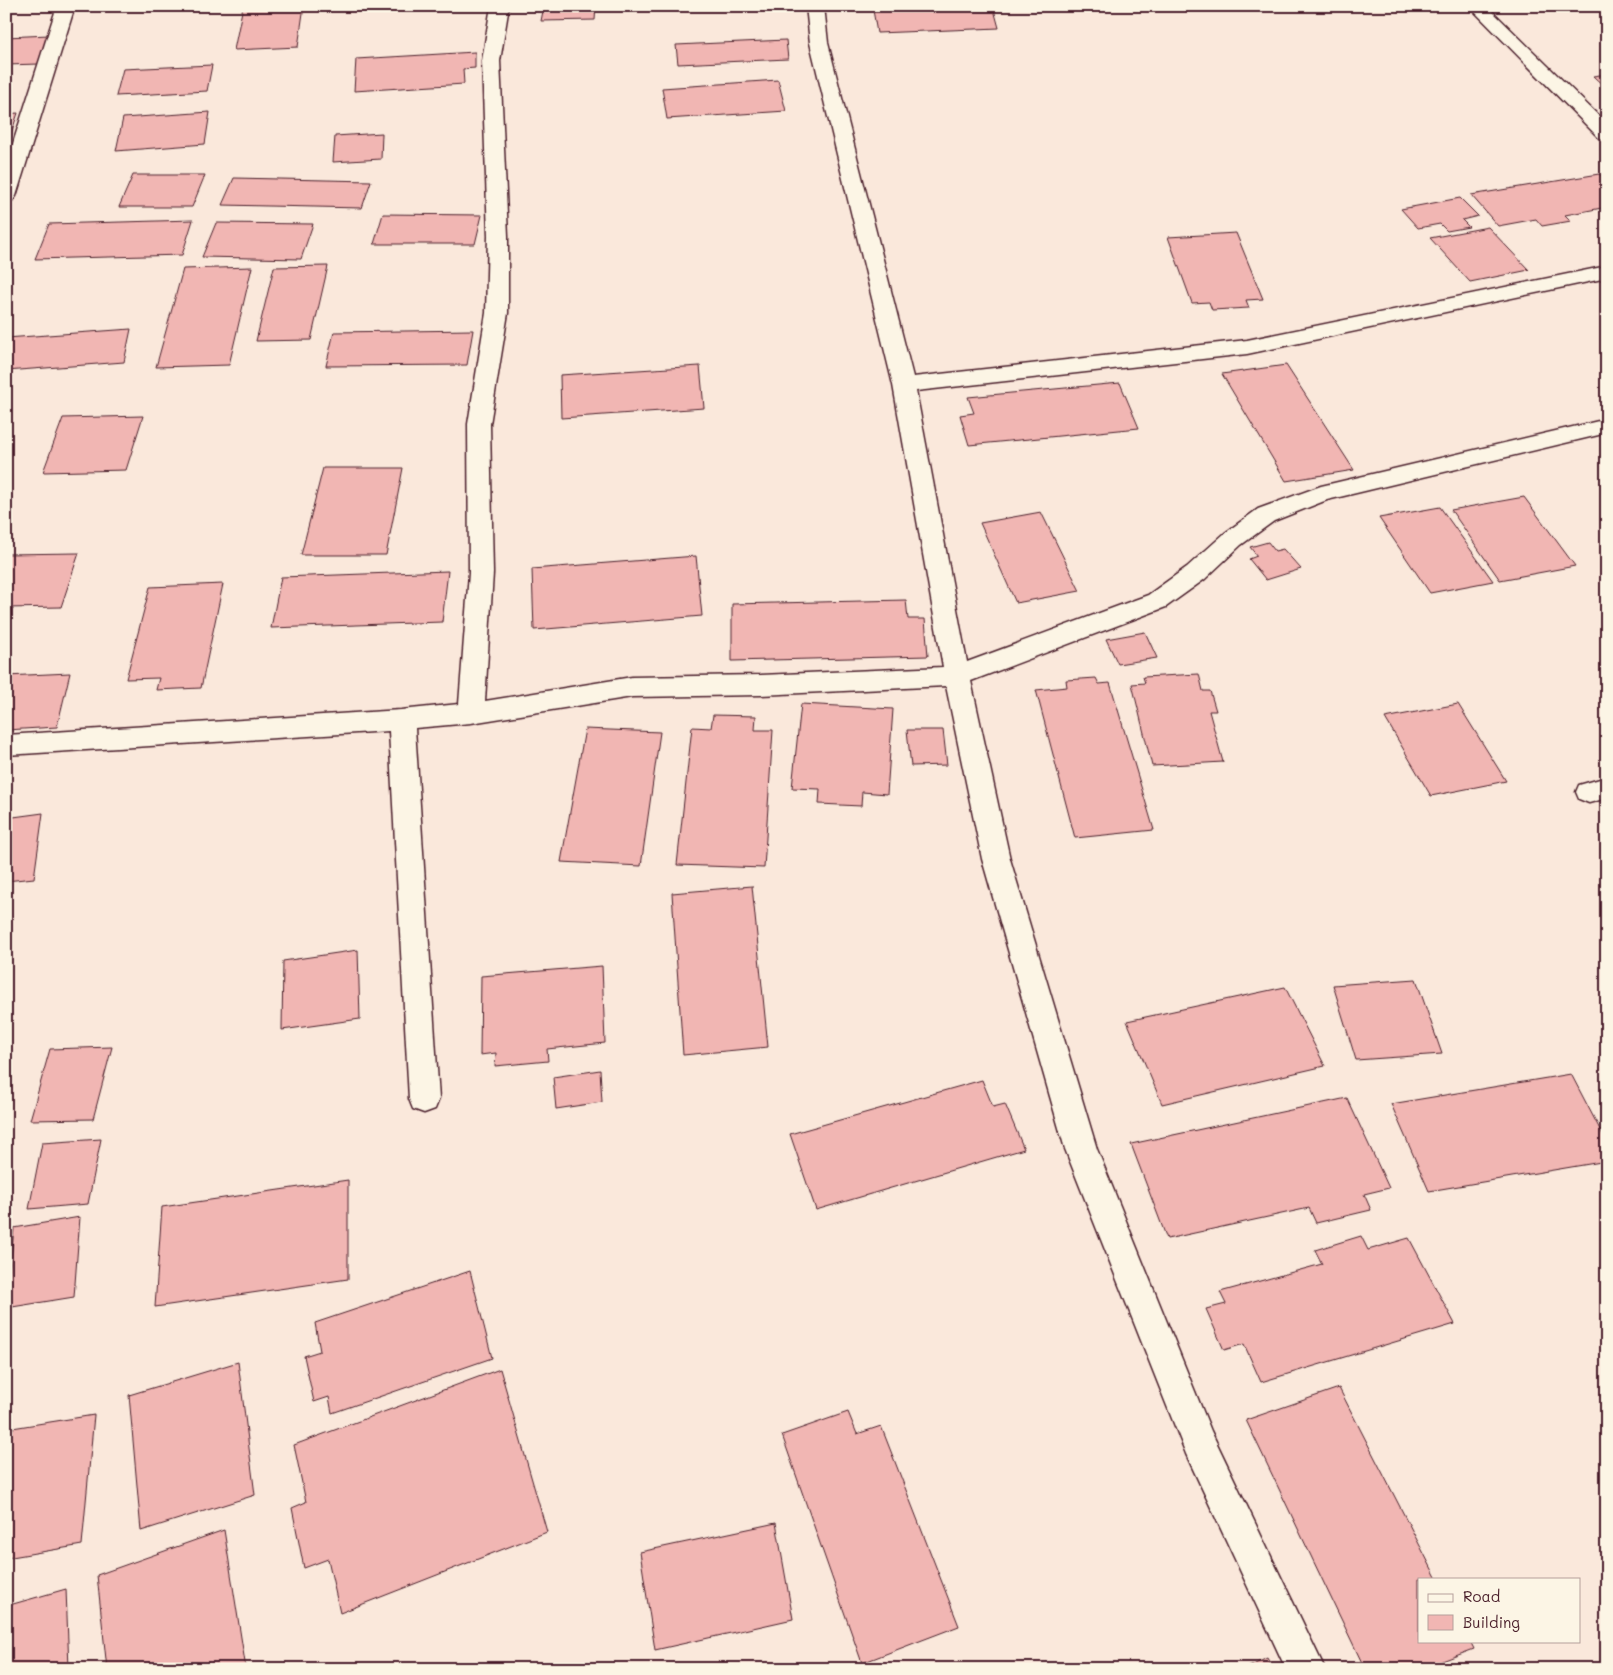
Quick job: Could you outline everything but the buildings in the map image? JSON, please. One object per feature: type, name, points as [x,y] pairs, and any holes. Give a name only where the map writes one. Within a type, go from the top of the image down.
[{"type":"street","points":[[6,196],[66,6]]},
{"type":"street","points":[[471,713],[481,573],[479,424],[497,313],[498,236],[491,62],[500,6]]},
{"type":"street","points":[[815,6],[819,43],[904,385],[957,676],[996,859],[1081,1148],[1198,1442],[1306,1669]]},
{"type":"street","points":[[1477,6],[1607,135]]},
{"type":"street","points":[[904,385],[1247,347],[1607,272]]},
{"type":"street","points":[[6,745],[401,720],[471,713],[632,687],[761,685],[957,676],[1157,602],[1196,573],[1233,539],[1266,515],[1321,494],[1607,426]]},
{"type":"street","points":[[401,720],[424,1099]]}]
